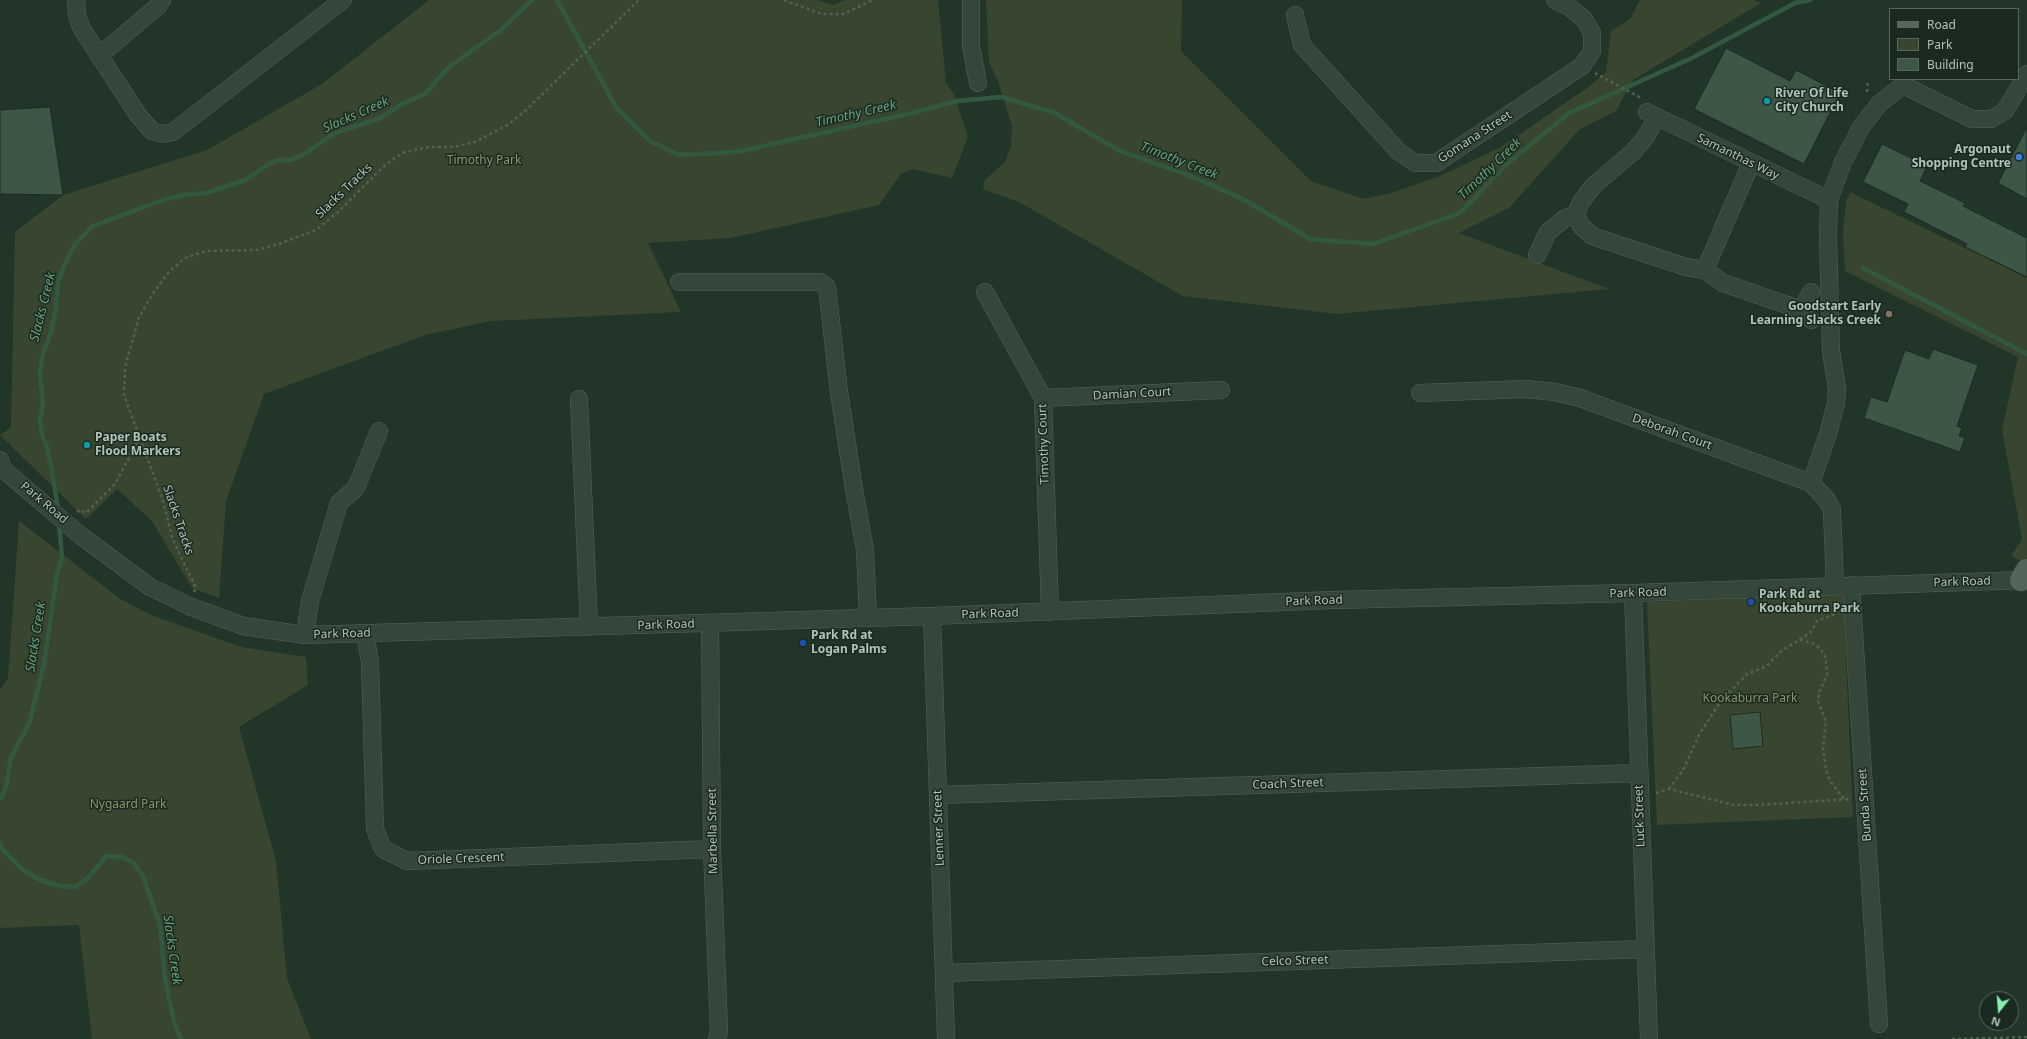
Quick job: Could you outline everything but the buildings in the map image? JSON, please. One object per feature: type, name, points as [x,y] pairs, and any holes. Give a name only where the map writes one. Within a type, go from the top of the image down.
[{"type":"street","points":[[76,0],[77,16],[82,29],[99,56],[138,115],[152,131],[162,134],[173,132],[343,0]]},
{"type":"street","points":[[99,56],[158,6],[162,0]]},
{"type":"street","points":[[971,0],[971,46],[978,83]]},
{"type":"street","name":"Gomana Street","points":[[1295,15],[1302,45],[1398,151],[1415,163],[1436,163],[1582,66],[1592,51],[1592,33],[1584,19],[1568,6],[1555,0]]},
{"type":"street","points":[[1811,483],[1828,434],[1836,396],[1831,343],[1828,236],[1829,200],[1843,162],[1862,127],[1879,104],[1903,85],[1972,119],[1985,120],[2005,111],[2027,74]]},
{"type":"street","points":[[1650,110],[1645,138],[1633,152],[1593,186],[1581,202],[1576,214],[1581,226],[1592,236],[1686,267],[1704,270],[1724,283],[1807,315],[1811,292]]},
{"type":"street","name":"Samanthas Way","points":[[1650,110],[1750,163],[1829,200]]},
{"type":"street","points":[[1704,270],[1750,163]]},
{"type":"street","points":[[1537,255],[1548,232],[1564,218],[1576,214]]},
{"type":"street","points":[[680,282],[820,282],[827,287],[839,392],[865,550],[868,617]]},
{"type":"street","name":"Timothy Court","points":[[985,292],[1043,398],[1050,612]]},
{"type":"street","name":"Deborah Court","points":[[1420,393],[1526,389],[1555,392],[1580,398],[1811,483],[1827,500],[1832,510],[1843,586]]},
{"type":"street","name":"Damian Court","points":[[1043,398],[1221,390]]},
{"type":"street","points":[[579,399],[589,627]]},
{"type":"street","points":[[305,635],[310,601],[339,503],[356,488],[379,431]]},
{"type":"street","name":"Park Road","points":[[1,466],[80,535],[150,587],[189,606],[243,626],[305,635],[710,624],[1333,600],[1633,593],[1843,586],[2025,576]]},
{"type":"street","name":"Bunda Street","points":[[1843,586],[1864,798],[1879,1024]]},
{"type":"street","name":"Luck Street","points":[[1633,593],[1649,1039]]},
{"type":"street","name":"Lenner Street","points":[[932,616],[945,972],[946,1039]]},
{"type":"street","name":"Marbella Street","points":[[710,624],[712,849],[719,1030],[717,1039]]},
{"type":"street","name":"Oriole Crescent","points":[[365,633],[370,662],[375,829],[383,850],[407,861],[712,849]]},
{"type":"street","name":"Coach Street","points":[[938,795],[1639,774]]},
{"type":"street","name":"Celco Street","points":[[945,972],[1645,950]]},
{"type":"path","name":"Slacks Tracks","points":[[189,606],[196,588],[173,540],[162,498],[124,395],[125,367],[139,317],[154,292],[168,273],[185,258],[206,252],[257,250],[279,244],[316,230],[338,212],[384,166],[402,153],[428,147],[453,147],[480,139],[509,124],[639,0]]},
{"type":"path","points":[[784,0],[822,14],[843,14],[873,0]]},
{"type":"path","points":[[1600,76],[1650,110]]},
{"type":"path","points":[[1867,96],[1868,80]]},
{"type":"path","points":[[74,514],[80,510],[86,513],[115,484],[139,439]]},
{"type":"path","points":[[1669,789],[1683,770],[1700,733],[1721,701],[1747,674],[1767,666],[1780,652],[1811,632],[1817,621],[1838,612]]},
{"type":"path","points":[[1800,640],[1815,644],[1822,651],[1826,659],[1827,674],[1819,693],[1818,701],[1826,722],[1823,748],[1825,764],[1830,781],[1844,799]]},
{"type":"path","points":[[1655,794],[1658,791],[1669,789],[1734,805],[1758,805],[1864,798]]},
{"type":"path","points":[[1952,1039],[2027,1037]]},
{"type":"green space","name":"Timothy Park","points":[[429,0],[818,0],[833,5],[845,0],[938,0],[946,83],[954,94],[968,137],[952,178],[912,169],[901,174],[879,205],[731,238],[648,243],[681,312],[491,321],[425,335],[264,394],[226,501],[219,598],[192,588],[152,521],[117,489],[86,519],[0,435],[11,427],[15,232],[63,195],[207,150],[322,84]]},
{"type":"green space","points":[[986,0],[1182,0],[1181,51],[1311,181],[1363,199],[1391,193],[1440,176],[1501,147],[1587,88],[1606,72],[1611,31],[1630,19],[1640,0],[1754,0],[1761,3],[1633,80],[1616,111],[1580,129],[1509,208],[1459,233],[1609,289],[1337,314],[1183,296],[1019,202],[983,189],[985,180],[1005,162],[1011,146],[1012,126],[999,84],[989,62]]},
{"type":"green space","points":[[1850,192],[2027,278],[2027,558],[2021,561],[2011,556],[2022,539],[2002,430],[2018,357],[1845,271],[1843,232],[1846,202]]},
{"type":"green space","name":"Nygaard Park","points":[[19,521],[119,598],[151,615],[241,647],[306,657],[308,685],[239,727],[276,861],[287,978],[311,1039],[92,1039],[79,925],[0,928],[0,690],[8,678]]},
{"type":"green space","name":"Kookaburra Park","points":[[1843,594],[1853,817],[1657,825],[1647,602]]},
{"type":"waterway","name":"Slacks Creek","points":[[58,509],[51,465],[47,447],[42,435],[40,420],[43,405],[40,374],[42,357],[51,332],[56,307],[58,282],[66,261],[75,244],[93,226],[166,199],[184,195],[206,193],[246,180],[269,164],[278,160],[290,160],[303,155],[335,133],[380,118],[402,104],[425,94],[449,67],[501,30],[532,0]]},
{"type":"waterway","name":"Timothy Creek","points":[[557,0],[616,107],[650,141],[679,155],[737,152],[912,113],[957,101],[1002,97],[1055,113],[1120,151],[1188,175],[1241,198],[1310,239],[1373,244],[1460,213],[1507,164],[1569,113],[1692,58],[1795,3],[1810,0]]},
{"type":"waterway","points":[[1863,268],[2027,354]]},
{"type":"waterway","name":"Slacks Creek","points":[[0,798],[2,797],[6,787],[11,757],[29,724],[44,664],[57,574],[62,557],[59,524]]},
{"type":"waterway","name":"Slacks Creek","points":[[0,844],[3,850],[22,869],[40,880],[60,886],[75,887],[88,878],[106,856],[122,857],[134,863],[143,876],[160,925],[165,979],[174,1022],[181,1039]]},
{"type":"place","name":"River Of Life City Church","points":[[1767,101]]},
{"type":"place","name":"Argonaut Shopping Centre","points":[[2019,157]]},
{"type":"place","name":"Goodstart Early Learning Slacks Creek","points":[[1889,314]]},
{"type":"place","name":"Paper Boats Flood Markers","points":[[87,445]]},
{"type":"place","name":"Park Rd at Kookaburra Park","points":[[1751,602]]},
{"type":"place","name":"Park Rd at Logan Palms","points":[[803,643]]}]
